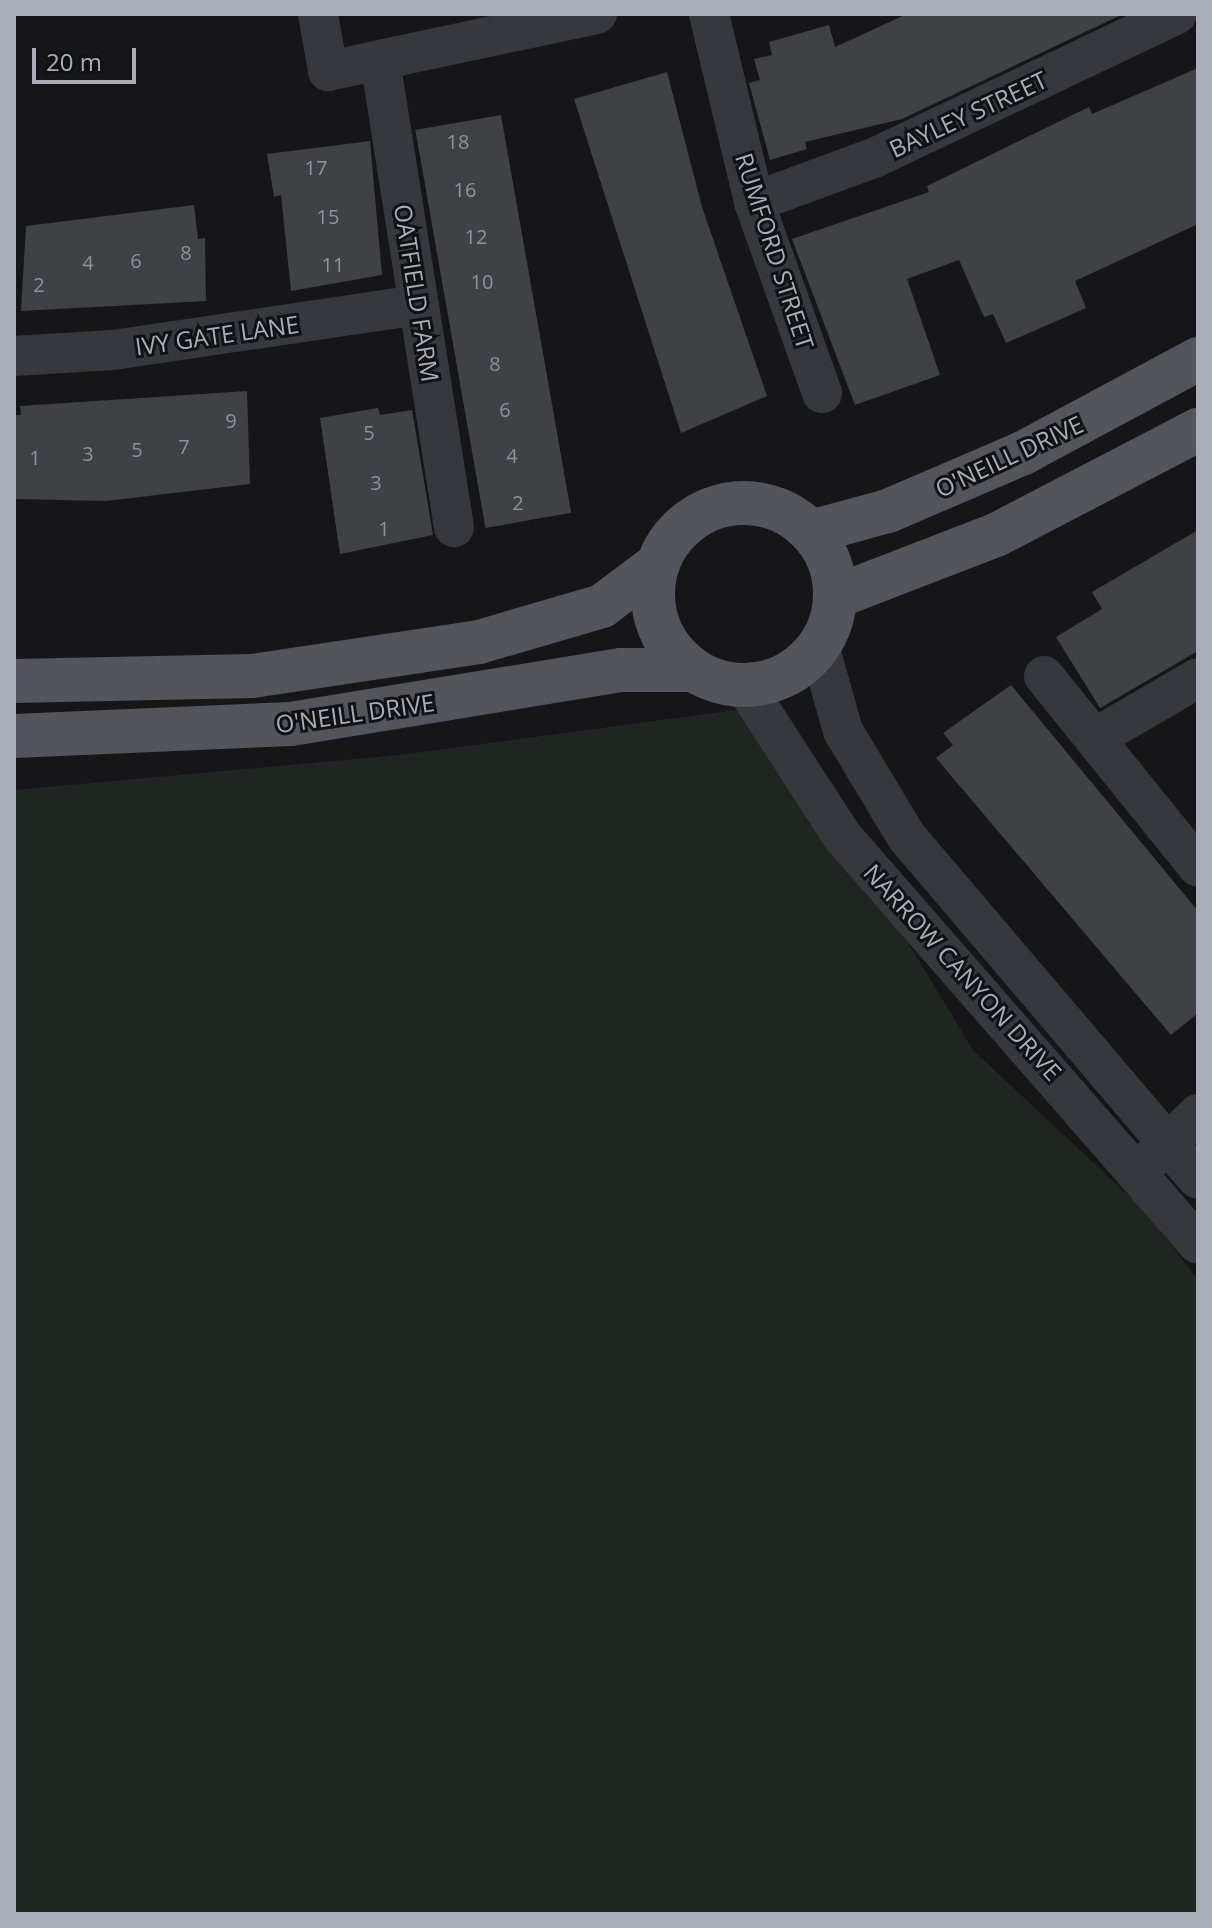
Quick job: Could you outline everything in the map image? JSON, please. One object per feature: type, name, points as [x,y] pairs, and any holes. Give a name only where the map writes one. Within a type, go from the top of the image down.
[{"type":"main road","name":"O'NEILL DRIVE","points":[[811,532],[888,511],[1023,453],[1198,359]]},
{"type":"main road","points":[[835,597],[996,535],[1198,430]]},
{"type":"main road","points":[[14,681],[252,676],[479,642],[602,606],[658,564],[696,516],[726,505],[756,503],[811,532],[833,573],[835,597],[819,646],[800,667],[745,686]]},
{"type":"main road","points":[[658,564],[658,623],[693,670]]},
{"type":"main road","name":"O'NEILL DRIVE","points":[[14,736],[291,724],[621,670],[693,670],[745,686]]},
{"type":"street","points":[[318,14],[328,71],[524,22],[597,14]]},
{"type":"street","name":"RUMFORD STREET","points":[[709,14],[754,202],[822,393]]},
{"type":"street","name":"BAYLEY STREET","points":[[754,202],[876,157],[1170,16]]},
{"type":"street","name":"OATFIELD FARM","points":[[380,60],[454,527]]},
{"type":"street","name":"IVY GATE LANE","points":[[14,356],[113,350],[419,305]]},
{"type":"street","name":"NARROW CANYON DRIVE","points":[[819,646],[843,731],[906,836],[1198,1179]]},
{"type":"street","points":[[1044,676],[1198,867]]},
{"type":"street","name":"NARROW CANYON DRIVE","points":[[745,686],[842,836],[1138,1171],[1198,1244]]},
{"type":"street","points":[[1095,738],[1194,689]]},
{"type":"street","points":[[1138,1171],[1198,1114]]},
{"type":"shaded area","points":[[765,706],[973,1050],[1146,1212],[1198,1280],[1198,1914],[14,1914],[14,790],[400,755]]},
{"type":"building","points":[[907,14],[1123,14],[902,119],[805,142],[807,149],[770,160],[749,83],[760,80],[754,59],[772,55],[769,42],[829,25],[835,47]]},
{"type":"building","points":[[1198,68],[1198,224],[1075,281],[1086,308],[1006,343],[993,314],[984,317],[959,260],[907,279],[940,375],[855,405],[792,239],[929,192],[927,186],[1089,107],[1092,114]]},
{"type":"building","points":[[667,72],[702,207],[767,396],[681,433],[574,99]]},
{"type":"building","points":[[501,115],[571,513],[485,528],[415,130]]},
{"type":"building","points":[[370,141],[382,275],[291,291],[281,195],[274,197],[267,154]]},
{"type":"building","points":[[194,205],[198,239],[205,238],[206,301],[21,311],[26,226]]},
{"type":"building","points":[[247,391],[250,484],[106,501],[14,499],[14,415],[21,415],[20,406]]},
{"type":"building","points":[[378,408],[380,415],[412,410],[433,535],[340,554],[320,418]]},
{"type":"building","points":[[1198,530],[1198,651],[1100,708],[1056,637],[1102,609],[1092,592]]},
{"type":"building","points":[[1011,685],[1198,911],[1198,1013],[1171,1035],[936,758],[953,745],[943,733]]}]
